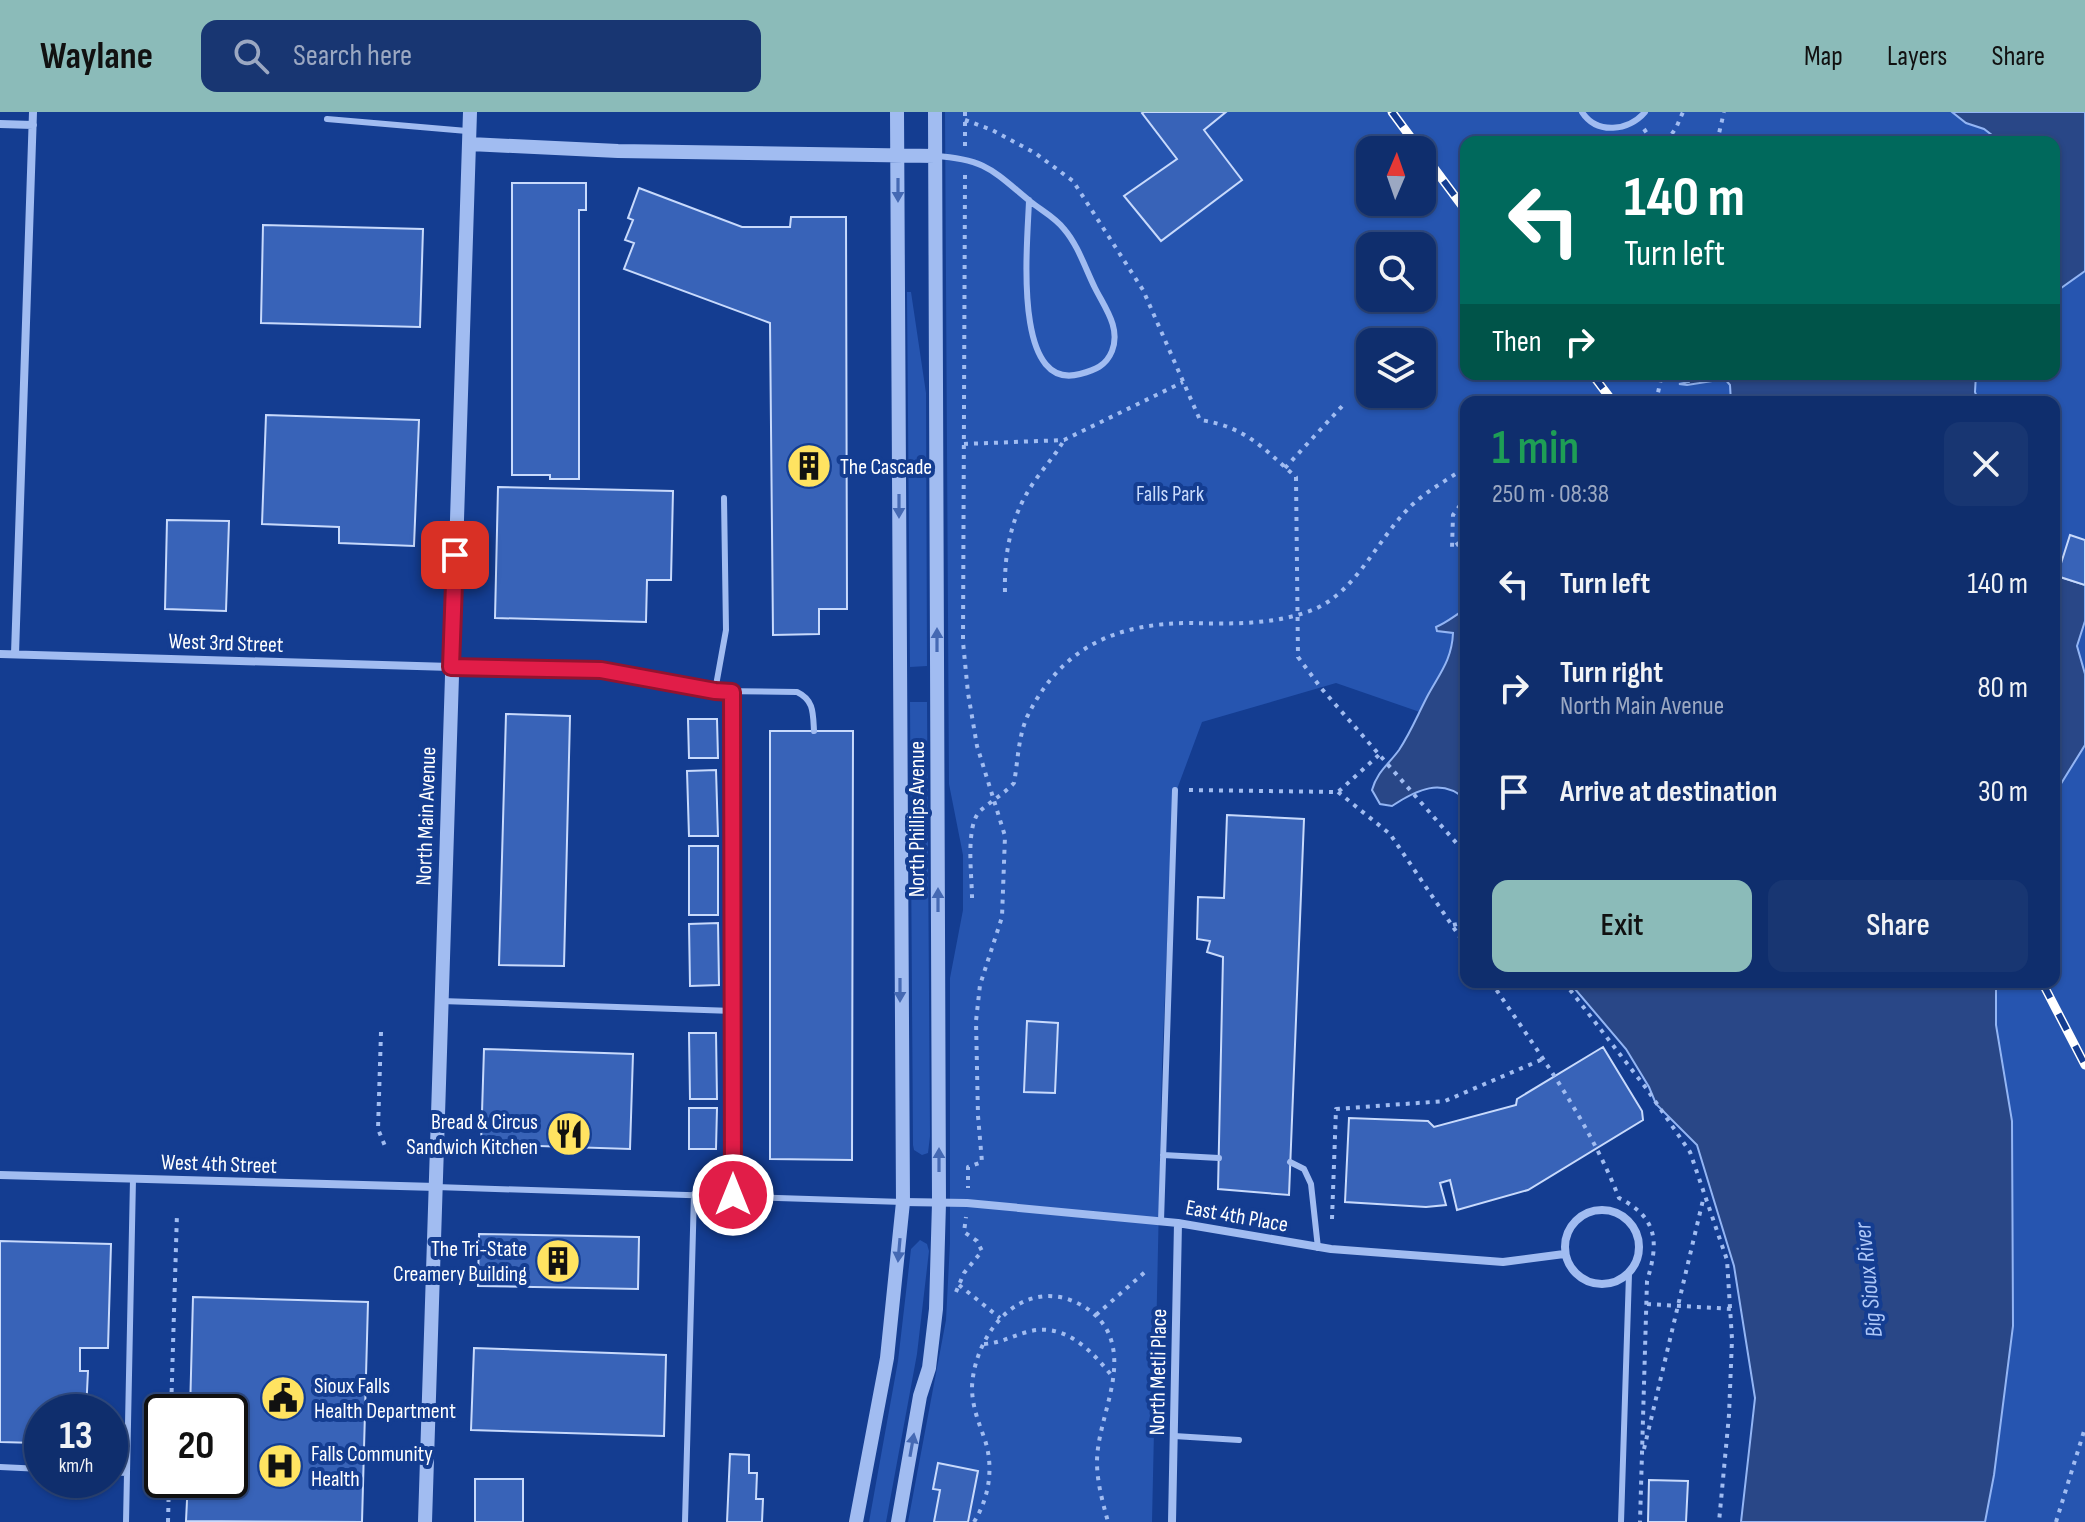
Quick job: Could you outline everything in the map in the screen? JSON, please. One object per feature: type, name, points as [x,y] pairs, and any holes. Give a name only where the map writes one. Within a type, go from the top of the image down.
[{"type":"street","points":[[15,654],[33,112]]},
{"type":"street","name":"North Main Avenue","points":[[425,1522],[470,112]]},
{"type":"street","name":"North Phillips Avenue","points":[[856,1522],[887,1358],[903,1202],[897,112]]},
{"type":"street","name":"North Phillips Avenue","points":[[898,1522],[920,1396],[929,1368],[936,1309],[939,1203],[935,112]]},
{"type":"street","points":[[0,124],[33,125]]},
{"type":"street","points":[[470,138],[618,151],[935,156]]},
{"type":"street","name":"West 3rd Street","points":[[0,654],[451,667]]},
{"type":"street","name":"West 4th Street","points":[[0,1175],[436,1187]]},
{"type":"street","name":"East 4th Place","points":[[903,1202],[967,1203],[1161,1221],[1318,1248],[1503,1262],[1564,1254]]},
{"type":"street","points":[[1600,1209],[1625,1217],[1639,1238],[1640,1251],[1629,1274],[1607,1285],[1596,1284],[1575,1274],[1564,1254],[1569,1229],[1577,1219],[1600,1209]]},
{"type":"street","name":"North Metli Place","points":[[1172,1522],[1178,1223]]},
{"type":"lane","points":[[1582,112],[1595,125],[1610,128],[1638,121],[1645,112]]},
{"type":"lane","points":[[327,119],[470,138]]},
{"type":"lane","points":[[935,156],[965,158],[991,168],[1064,229],[1114,325],[1112,352],[1099,369],[1073,376],[1053,373],[1043,366],[1034,344],[1027,299],[1029,200]]},
{"type":"lane","points":[[715,691],[726,630],[724,498]]},
{"type":"lane","points":[[451,667],[601,670],[715,691],[797,692],[807,697],[813,708],[814,731]]},
{"type":"lane","points":[[732,692],[733,1195]]},
{"type":"lane","points":[[1161,1221],[1175,790]]},
{"type":"lane","points":[[441,1001],[733,1011]]},
{"type":"lane","points":[[1163,1155],[1219,1158]]},
{"type":"lane","points":[[1290,1162],[1304,1169],[1311,1184],[1318,1248]]},
{"type":"lane","points":[[128,1394],[133,1179]]},
{"type":"lane","points":[[436,1187],[903,1202]]},
{"type":"lane","points":[[685,1522],[694,1194]]},
{"type":"lane","points":[[1621,1522],[1629,1274]]},
{"type":"lane","points":[[1174,1436],[1239,1440]]},
{"type":"lane","points":[[0,1467],[24,1468]]},
{"type":"lane","points":[[126,1498],[126,1522]]},
{"type":"path","points":[[954,1297],[964,1273],[982,1251],[977,1241],[964,1232],[968,1167],[982,1162],[976,1021],[980,985],[1002,917],[1005,873],[1005,836],[977,746],[963,642],[965,112]]},
{"type":"path","points":[[1670,136],[1683,112]]},
{"type":"path","points":[[1718,136],[1724,112]]},
{"type":"path","points":[[965,120],[992,130],[1035,153],[1073,181],[1143,290],[1200,420],[1224,424],[1252,438],[1296,477],[1298,657],[1321,688],[1460,847]]},
{"type":"path","points":[[964,444],[1064,440],[1183,382]]},
{"type":"path","points":[[1285,468],[1345,403]]},
{"type":"path","points":[[1005,592],[1010,535],[1020,506],[1064,440]]},
{"type":"path","points":[[972,898],[971,834],[974,820],[981,810],[1014,783],[1018,746],[1027,718],[1066,662],[1117,631],[1145,626],[1253,622],[1317,608],[1343,591],[1408,509],[1460,471]]},
{"type":"path","points":[[1460,505],[1453,515],[1452,548],[1460,542]]},
{"type":"path","points":[[1338,792],[1380,754]]},
{"type":"path","points":[[1175,790],[1338,792],[1390,834],[1460,937]]},
{"type":"path","points":[[1452,925],[1460,923]]},
{"type":"path","points":[[1331,1249],[1336,1109],[1445,1101],[1543,1059],[1495,988]]},
{"type":"path","points":[[1569,988],[1646,1088],[1690,1152],[1727,1260],[1732,1309],[1729,1415],[1719,1522]]},
{"type":"path","points":[[381,1032],[378,1129],[385,1146]]},
{"type":"path","points":[[1642,1458],[1704,1198]]},
{"type":"path","points":[[172,1394],[177,1213]]},
{"type":"path","points":[[1096,1316],[1145,1272]]},
{"type":"path","points":[[959,1285],[1000,1318]]},
{"type":"path","points":[[974,1522],[983,1508],[990,1463],[977,1422],[972,1386],[984,1344],[1009,1309],[1044,1295],[1080,1303],[1107,1330],[1113,1351],[1112,1376],[1097,1463],[1108,1522]]},
{"type":"path","points":[[1646,1304],[1732,1309]]},
{"type":"path","points":[[984,1344],[998,1343],[1029,1331],[1047,1330],[1085,1345],[1112,1376]]},
{"type":"path","points":[[2056,1522],[2085,1428]]},
{"type":"path","points":[[168,1522],[169,1498]]},
{"type":"green space","name":"Falls Park","points":[[945,112],[2085,112],[2085,1522],[1854,1522],[1744,988],[2060,988],[2060,396],[1460,396],[1460,726],[1336,683],[1202,722],[1173,800],[1162,1066],[1152,1522],[908,1522],[946,1320],[950,1243],[950,978],[963,910],[963,855],[949,784]]},
{"type":"green space","points":[[907,292],[911,292],[926,393],[927,666],[910,667]]},
{"type":"green space","points":[[910,702],[927,702],[930,1136],[928,1153],[922,1155],[914,1150],[913,1145]]},
{"type":"green space","points":[[920,1240],[927,1244],[929,1251],[917,1354],[886,1522],[869,1522],[898,1361],[911,1249]]},
{"type":"water","points":[[1952,112],[2085,112],[2085,271],[2060,289],[2060,136],[1993,136],[1966,123]]},
{"type":"water","points":[[1690,380],[1719,380],[1679,384]]},
{"type":"water","points":[[1726,380],[1976,380],[1977,396],[1731,396],[1730,385]]},
{"type":"water","points":[[2060,577],[2085,585],[2085,621],[2077,646],[2085,674],[2085,745],[2060,785]]},
{"type":"water","points":[[1460,613],[1460,795],[1448,789],[1429,788],[1392,806],[1380,804],[1372,790],[1374,784],[1399,750],[1445,666],[1453,633],[1437,631],[1436,627]]},
{"type":"water","name":"Big Sioux River","points":[[1574,988],[1996,988],[1996,1025],[2012,1121],[2013,1326],[1985,1522],[1741,1522],[1755,1398],[1734,1266],[1697,1145],[1656,1104],[1626,1049]]},
{"type":"building","points":[[1144,112],[1226,112],[1204,130],[1242,180],[1161,241],[1124,196],[1177,159]]},
{"type":"building","points":[[512,183],[586,183],[586,210],[579,210],[579,479],[512,475]]},
{"type":"building","name":"The Cascade","points":[[639,188],[742,227],[790,227],[791,217],[846,217],[847,609],[819,609],[819,634],[773,635],[770,323],[624,269],[634,243],[625,240],[633,220],[628,218]]},
{"type":"building","points":[[263,225],[423,229],[420,327],[261,323]]},
{"type":"building","points":[[266,415],[419,420],[414,546],[339,543],[339,527],[262,524]]},
{"type":"building","points":[[498,487],[673,491],[671,580],[647,580],[646,622],[495,618]]},
{"type":"building","points":[[167,520],[229,521],[226,611],[165,609]]},
{"type":"building","points":[[2070,535],[2085,540],[2085,585],[2060,577],[2060,567]]},
{"type":"building","points":[[506,714],[570,716],[564,966],[499,965]]},
{"type":"building","points":[[688,719],[717,719],[718,758],[689,758]]},
{"type":"building","points":[[770,731],[853,731],[852,1160],[770,1159]]},
{"type":"building","points":[[716,770],[718,836],[689,836],[687,771]]},
{"type":"building","points":[[1227,815],[1304,819],[1289,1195],[1218,1189],[1223,957],[1207,952],[1210,941],[1197,939],[1198,897],[1224,898]]},
{"type":"building","points":[[689,846],[718,846],[718,915],[689,915]]},
{"type":"building","points":[[718,923],[719,985],[690,986],[689,924]]},
{"type":"building","points":[[1027,1021],[1058,1023],[1055,1093],[1024,1092]]},
{"type":"building","points":[[689,1033],[716,1033],[717,1099],[690,1099]]},
{"type":"building","points":[[1603,1047],[1642,1111],[1643,1120],[1528,1190],[1457,1210],[1450,1180],[1440,1183],[1446,1205],[1426,1207],[1345,1202],[1349,1118],[1428,1121],[1434,1127],[1516,1105],[1517,1099]]},
{"type":"building","points":[[484,1049],[633,1054],[630,1149],[481,1144]]},
{"type":"building","points":[[689,1108],[717,1108],[716,1149],[689,1149]]},
{"type":"building","name":"The Tri-State Creamery Building","points":[[479,1234],[639,1237],[638,1289],[478,1286]]},
{"type":"building","points":[[0,1241],[111,1244],[108,1348],[80,1348],[80,1371],[88,1371],[87,1394],[24,1394],[24,1443],[0,1442]]},
{"type":"building","points":[[193,1297],[368,1302],[362,1522],[186,1521],[187,1498],[248,1498],[248,1394],[190,1394]]},
{"type":"building","points":[[474,1348],[666,1355],[664,1436],[471,1430]]},
{"type":"building","points":[[730,1454],[749,1455],[749,1473],[757,1473],[756,1499],[763,1499],[762,1522],[727,1522]]},
{"type":"building","points":[[938,1463],[978,1471],[968,1522],[934,1522],[940,1490],[933,1489]]},
{"type":"building","points":[[475,1479],[523,1479],[523,1522],[475,1522]]},
{"type":"building","points":[[1649,1480],[1688,1481],[1686,1522],[1648,1522]]},
{"type":"railway","points":[[1392,112],[1410,136]]},
{"type":"railway","points":[[1436,171],[1460,203]]},
{"type":"railway","points":[[1596,380],[1608,396]]},
{"type":"railway","points":[[2045,988],[2085,1065]]},
{"type":"place","name":"The Cascade","points":[[809,466]]},
{"type":"place","name":"Bread & Circus Sandwich Kitchen","points":[[569,1134]]},
{"type":"place","name":"The Tri-State Creamery Building","points":[[558,1261]]},
{"type":"place","name":"Sioux Falls Health Department","points":[[283,1398]]},
{"type":"place","name":"Falls Community Health","points":[[280,1466]]},
{"type":"route","points":[[455,555],[451,667],[601,670],[732,692],[733,1195]]}]
